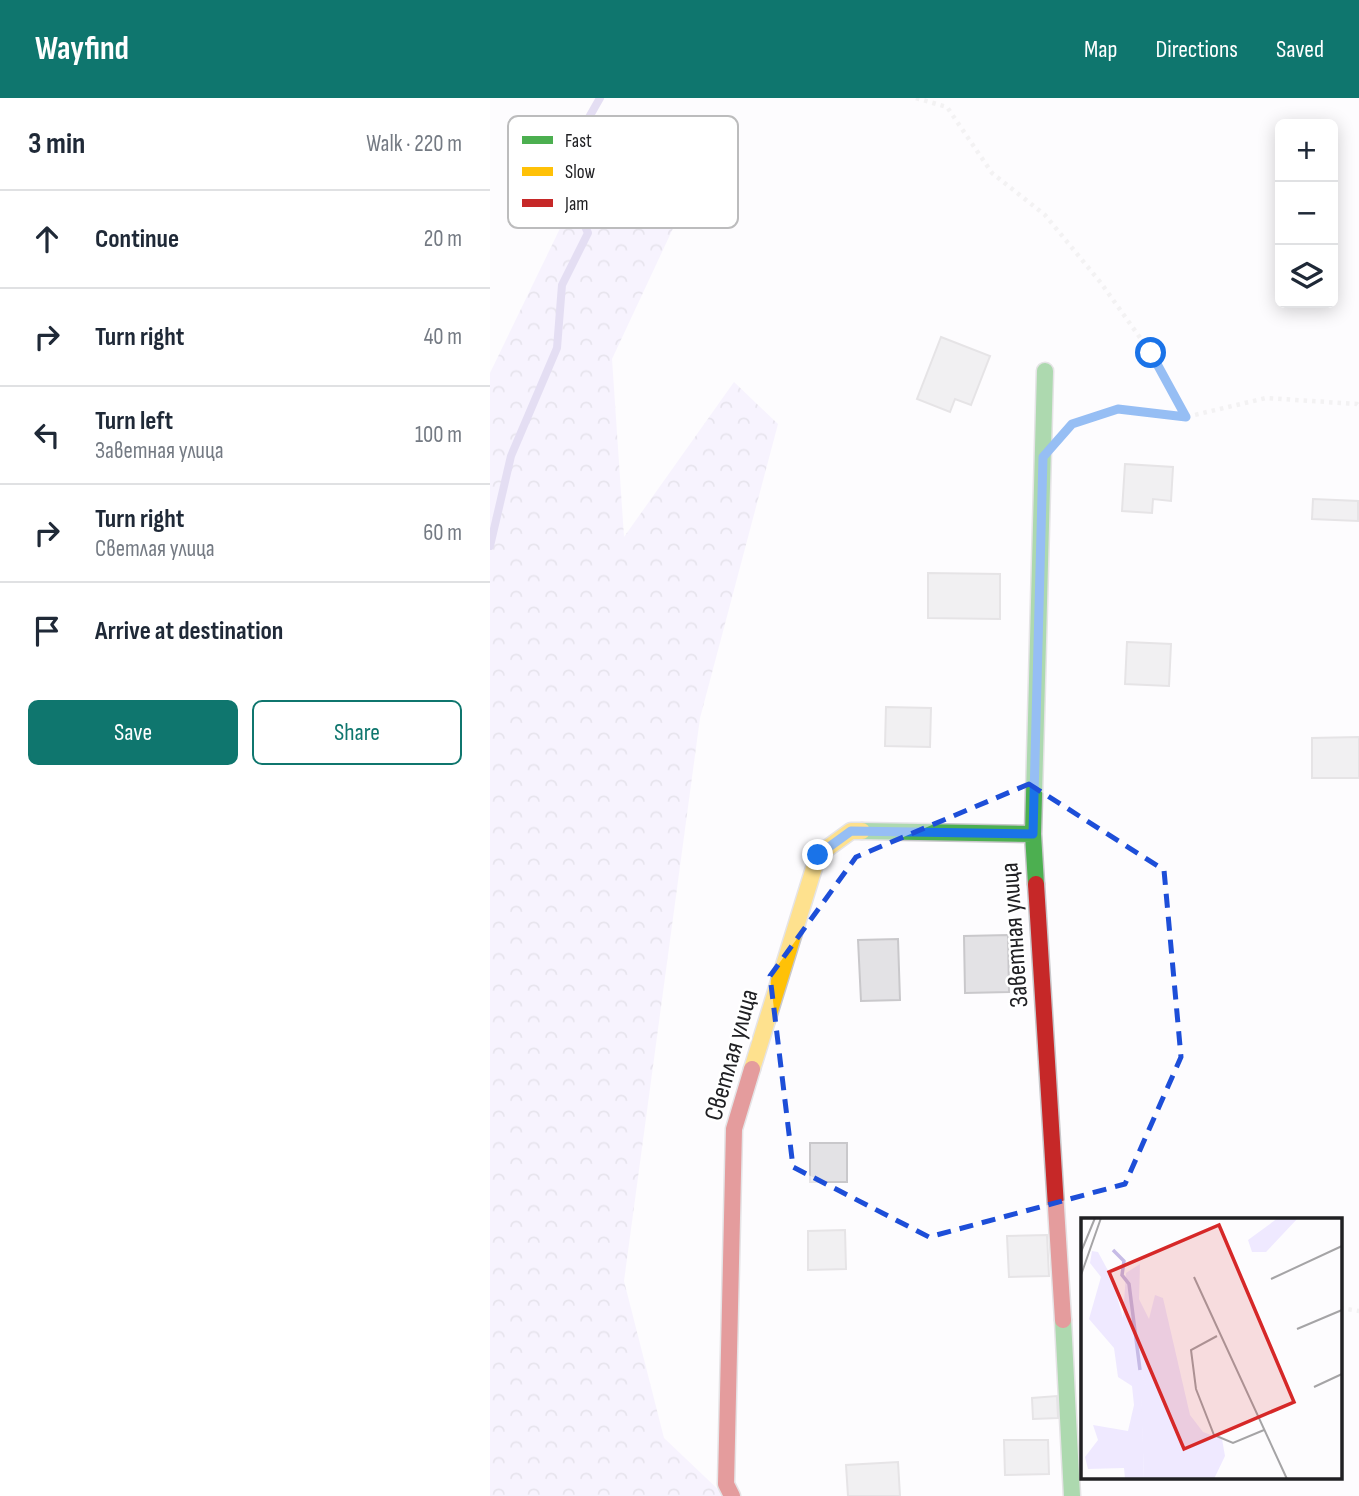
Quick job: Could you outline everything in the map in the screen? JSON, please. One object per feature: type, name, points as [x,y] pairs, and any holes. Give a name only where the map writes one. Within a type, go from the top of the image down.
[{"type":"street","name":"Заветная улица","points":[[1045,370],[1033,834],[1072,1496]]},
{"type":"street","name":"Светлая улица","points":[[732,1496],[726,1484],[734,1129],[818,855],[851,831],[1033,834]]},
{"type":"path","points":[[916,98],[947,107],[992,173],[1045,215],[1093,273],[1151,353],[1186,417]]},
{"type":"path","points":[[1043,457],[1072,424],[1118,409],[1186,417],[1266,398],[1359,406]]},
{"type":"highlighted area","points":[[1029,784],[1164,870],[1181,1057],[1125,1184],[929,1237],[793,1167],[770,976],[856,857]]},
{"type":"green space","points":[[560,228],[673,228],[612,359],[624,537],[734,382],[778,424],[700,718],[624,1281],[664,1438],[725,1496],[490,1496],[490,373]]},
{"type":"building","points":[[941,337],[990,356],[971,405],[955,399],[950,412],[917,399]]},
{"type":"building","points":[[1125,464],[1173,467],[1171,501],[1153,499],[1152,513],[1122,511]]},
{"type":"building","points":[[1313,499],[1358,501],[1358,521],[1312,519]]},
{"type":"building","points":[[928,573],[1000,574],[1000,619],[928,618]]},
{"type":"building","points":[[1127,642],[1171,644],[1169,686],[1125,684]]},
{"type":"building","points":[[886,707],[931,708],[930,747],[885,746]]},
{"type":"building","points":[[1359,737],[1359,778],[1312,778],[1312,738]]},
{"type":"building","points":[[1008,935],[1009,992],[965,993],[964,936]]},
{"type":"building","points":[[898,939],[900,1000],[861,1001],[858,940]]},
{"type":"building","points":[[810,1143],[847,1143],[847,1182],[810,1182]]},
{"type":"building","points":[[845,1230],[846,1269],[808,1270],[808,1231]]},
{"type":"building","points":[[1047,1235],[1049,1276],[1009,1277],[1007,1236]]},
{"type":"building","points":[[1057,1396],[1058,1418],[1033,1419],[1032,1398]]},
{"type":"building","points":[[1004,1440],[1048,1440],[1049,1474],[1005,1475]]},
{"type":"building","points":[[898,1462],[900,1496],[848,1496],[846,1465]]},
{"type":"waterway","points":[[590,116],[600,98]]},
{"type":"waterway","points":[[490,546],[511,456],[557,348],[562,285],[588,233],[586,228]]},
{"type":"traffic: fast","points":[[1036,884],[1033,834],[1045,371]]},
{"type":"traffic: fast","points":[[862,831],[1033,834]]},
{"type":"traffic: fast","points":[[1063,1320],[1072,1496]]},
{"type":"traffic: slow","points":[[752,1069],[818,855],[851,831],[862,831]]},
{"type":"traffic: jam","points":[[1036,884],[1063,1320]]},
{"type":"traffic: jam","points":[[732,1496],[726,1484],[734,1129],[752,1069]]},
{"type":"route","points":[[818,855],[851,831],[1033,834],[1043,457],[1072,424],[1118,409],[1186,417],[1151,353]]}]
